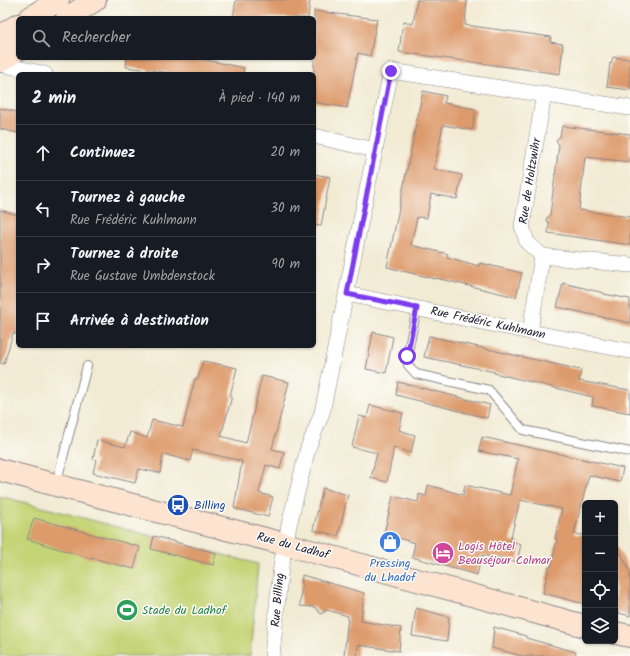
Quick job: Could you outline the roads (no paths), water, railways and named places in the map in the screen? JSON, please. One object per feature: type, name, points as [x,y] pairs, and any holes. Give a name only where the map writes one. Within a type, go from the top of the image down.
[{"type":"main road","points":[[33,16],[58,0]]},
{"type":"main road","points":[[70,16],[95,0]]},
{"type":"main road","points":[[0,37],[16,26]]},
{"type":"main road","points":[[0,62],[16,50]]},
{"type":"main road","name":"Rue du Ladhof","points":[[0,470],[285,544],[582,625]]},
{"type":"main road","points":[[618,634],[630,636]]},
{"type":"street","points":[[0,62],[38,72]]},
{"type":"street","name":"Rue Billing","points":[[272,656],[281,566],[285,544],[308,448],[322,413],[391,71],[544,94]]},
{"type":"street","points":[[544,94],[630,108]]},
{"type":"street","name":"Rue de Holtzwihr","points":[[542,256],[527,242],[522,226],[544,94]]},
{"type":"street","points":[[316,136],[375,150]]},
{"type":"street","points":[[530,332],[542,256],[630,265]]},
{"type":"street","name":"Rue Frédéric Kuhlmann","points":[[347,294],[630,351]]},
{"type":"lane","points":[[417,308],[407,356],[408,365],[416,374],[489,390],[523,430],[630,452]]},
{"type":"lane","points":[[55,485],[88,366]]},
{"type":"place","name":"Billing","points":[[178,505]]},
{"type":"place","name":"Pressing du Lhadof","points":[[390,542]]},
{"type":"place","name":"Logis Hôtel Beauséjour Colmar","points":[[443,553]]},
{"type":"place","name":"Stade du Ladhof","points":[[127,610]]}]
